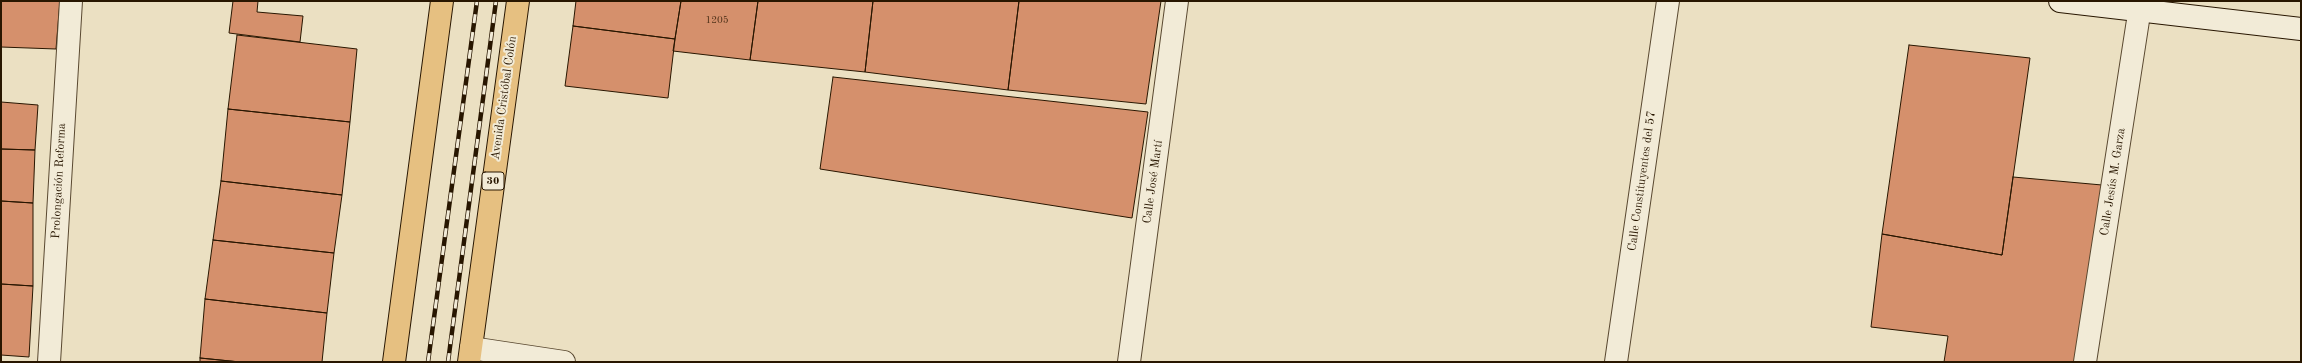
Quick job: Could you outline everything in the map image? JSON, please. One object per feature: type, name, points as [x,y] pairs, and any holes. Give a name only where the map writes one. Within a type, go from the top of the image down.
[{"type":"main road","points":[[394,362],[442,1]]},
{"type":"main road","name":"Avenida Cristóbal Colón","points":[[470,355],[518,1]]},
{"type":"street","name":"Prolongación Reforma","points":[[49,362],[72,1]]},
{"type":"street","name":"Calle José Martí","points":[[1129,362],[1177,1]]},
{"type":"street","name":"Calle Constituyentes del 57","points":[[1616,362],[1668,1]]},
{"type":"street","points":[[2060,1],[2140,6],[2301,29]]},
{"type":"street","name":"Calle Jesús M. Garza","points":[[2085,362],[2140,6]]},
{"type":"street","points":[[470,355],[564,362]]},
{"type":"building","points":[[1,1],[60,1],[56,49],[1,47]]},
{"type":"building","points":[[233,1],[258,1],[257,12],[303,16],[300,42],[229,33]]},
{"type":"building","points":[[576,1],[681,1],[675,39],[573,26]]},
{"type":"building","points":[[681,1],[758,1],[750,60],[673,51]]},
{"type":"building","points":[[758,1],[873,1],[865,72],[750,60]]},
{"type":"building","points":[[873,1],[1019,1],[1008,90],[865,72]]},
{"type":"building","points":[[1019,1],[1161,1],[1146,104],[1008,90]]},
{"type":"building","points":[[573,26],[675,39],[668,98],[565,86]]},
{"type":"building","points":[[237,35],[357,49],[350,122],[228,109]]},
{"type":"building","points":[[1909,45],[2030,58],[2002,255],[1882,234]]},
{"type":"building","points":[[833,77],[1148,112],[1132,218],[820,169]]},
{"type":"building","points":[[1,102],[38,105],[35,150],[1,149]]},
{"type":"building","points":[[228,109],[350,122],[342,195],[221,181]]},
{"type":"building","points":[[1,149],[35,150],[33,203],[1,201]]},
{"type":"building","points":[[2013,177],[2102,185],[2076,362],[1944,362],[1948,336],[1871,327],[1882,234],[2002,255]]},
{"type":"building","points":[[221,181],[342,195],[334,253],[213,240]]},
{"type":"building","points":[[1,201],[33,203],[33,286],[1,284]]},
{"type":"building","points":[[213,240],[334,253],[327,313],[205,299]]},
{"type":"building","points":[[1,284],[33,286],[29,357],[1,355]]},
{"type":"building","points":[[205,299],[327,313],[322,362],[240,362],[200,358]]},
{"type":"building","points":[[200,358],[240,362],[200,362]]},
{"type":"railway","points":[[428,362],[477,1]]},
{"type":"railway","points":[[448,362],[496,1]]}]
